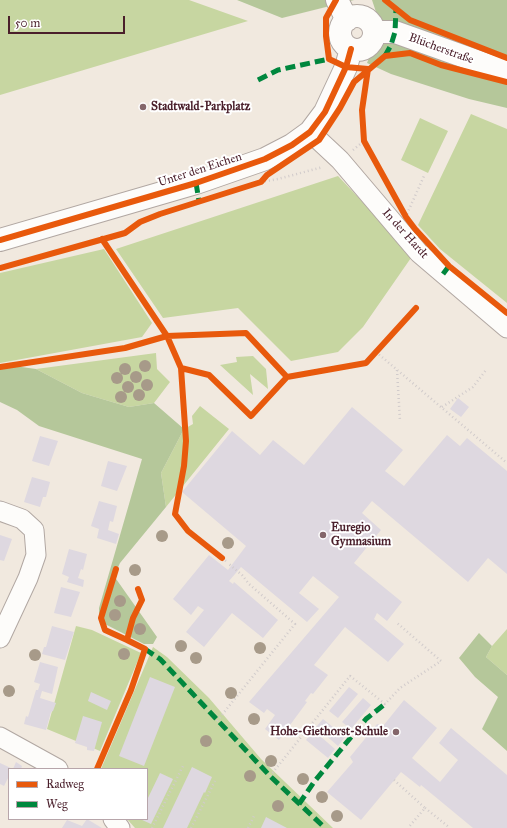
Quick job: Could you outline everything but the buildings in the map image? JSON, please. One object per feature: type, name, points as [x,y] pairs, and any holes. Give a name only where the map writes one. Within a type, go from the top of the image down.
[{"type":"street","points":[[337,0],[346,20]]},
{"type":"street","points":[[355,16],[366,19],[370,23],[374,32],[372,42],[362,49],[351,49],[344,44],[341,37],[343,24],[346,20],[355,16]]},
{"type":"street","name":"Blücherstraße","points":[[374,32],[395,32],[507,72]]},
{"type":"street","name":"Unter den Eichen","points":[[0,240],[144,199],[258,162],[292,146],[310,132],[325,112],[346,67],[351,49]]},
{"type":"street","name":"In der Hardt","points":[[310,132],[340,160],[420,252],[507,328]]},
{"type":"street","points":[[0,511],[22,518],[34,530],[36,555],[28,578],[0,638]]},
{"type":"street","points":[[0,737],[56,768]]},
{"type":"path","points":[[261,182],[293,175],[340,160],[364,140]]},
{"type":"path","points":[[261,182],[267,174]]},
{"type":"path","points":[[406,217],[424,176]]},
{"type":"path","points":[[376,352],[507,463]]},
{"type":"path","points":[[397,370],[400,421]]},
{"type":"path","points":[[442,407],[473,387],[486,370]]},
{"type":"path","points":[[222,558],[226,561]]},
{"type":"path","points":[[217,721],[295,624],[249,584],[242,575],[229,564]]},
{"type":"path","points":[[97,768],[131,690],[146,649],[105,630],[101,618],[116,568]]},
{"type":"path","points":[[127,640],[132,618],[142,600],[138,589]]},
{"type":"path","points":[[270,776],[350,676],[385,704],[400,688],[440,661],[396,622]]},
{"type":"path","points":[[152,828],[183,766]]},
{"type":"path","points":[[394,780],[450,828]]},
{"type":"path","points":[[191,828],[215,781]]},
{"type":"path","points":[[408,828],[426,808]]},
{"type":"path","points":[[248,828],[254,816]]},
{"type":"green space","points":[[0,0],[189,0],[248,21],[0,95]]},
{"type":"green space","points":[[237,0],[354,0],[282,18]]},
{"type":"green space","points":[[372,0],[507,0],[507,108],[469,99],[391,74],[367,63],[378,36],[376,12]]},
{"type":"green space","points":[[471,114],[507,129],[507,303],[440,249],[418,225]]},
{"type":"green space","points":[[420,118],[448,131],[428,173],[401,160]]},
{"type":"green space","points":[[338,176],[413,255],[363,327],[338,352],[291,361],[238,308],[163,318],[116,249]]},
{"type":"green space","points":[[104,249],[152,323],[142,337],[0,363],[0,273]]},
{"type":"green space","points":[[156,353],[157,369],[170,382],[154,403],[129,407],[82,393],[36,369]]},
{"type":"green space","points":[[253,356],[266,369],[268,389],[250,374],[253,395],[220,365],[237,362],[236,357]]},
{"type":"green space","points":[[0,364],[36,369],[82,393],[129,407],[154,403],[184,429],[161,473],[166,507],[120,563],[114,576],[157,637],[153,644],[144,644],[99,621],[99,608],[142,459],[39,426],[17,410],[0,402]]},
{"type":"green space","points":[[200,406],[229,429],[166,507],[161,473],[184,429],[193,424],[192,416]]},
{"type":"green space","points":[[76,626],[92,630],[141,653],[100,751],[47,729]]},
{"type":"green space","points":[[507,629],[507,675],[486,657],[492,646]]},
{"type":"green space","points":[[479,633],[492,646],[486,657],[507,675],[507,751],[482,729],[498,697],[475,677],[459,658]]},
{"type":"green space","points":[[153,647],[167,657],[209,698],[261,759],[333,828],[135,828],[128,820],[148,820],[148,768],[101,768]]},
{"type":"marked path","points":[[385,56],[391,45],[395,32],[396,9]]},
{"type":"marked path","points":[[258,80],[278,70],[329,59]]},
{"type":"marked path","points":[[196,183],[199,201]]},
{"type":"marked path","points":[[443,274],[449,266]]},
{"type":"marked path","points":[[145,649],[160,659],[270,776],[325,828]]},
{"type":"marked path","points":[[299,804],[314,782],[366,719],[385,704]]},
{"type":"cycle path","points":[[336,0],[326,18],[326,36],[329,59],[346,67],[368,69]]},
{"type":"cycle path","points":[[385,0],[410,20],[507,58]]},
{"type":"cycle path","points":[[0,240],[196,183],[265,159],[292,145],[310,132],[325,112],[346,67],[351,49]]},
{"type":"cycle path","points":[[0,268],[125,233],[140,222],[160,214],[261,182],[267,175],[319,140],[340,108],[354,82],[385,56],[410,53],[441,65],[507,82]]},
{"type":"cycle path","points":[[368,69],[362,110],[364,141],[406,217],[449,266],[507,313]]},
{"type":"cycle path","points":[[102,239],[167,336],[181,368]]},
{"type":"cycle path","points":[[0,367],[125,348],[167,336],[246,333],[287,377],[366,363],[416,308]]},
{"type":"cycle path","points":[[222,558],[188,531],[175,514],[184,466],[186,441],[181,368],[209,375],[251,416],[287,377]]},
{"type":"cycle path","points":[[116,569],[101,618],[105,630],[127,640]]},
{"type":"cycle path","points":[[97,768],[131,690],[145,649],[127,640],[133,618],[142,600],[138,589]]},
{"type":"place","name":"Stadtwald-Parkplatz","points":[[143,107]]},
{"type":"place","name":"Euregio Gymnasium","points":[[323,535]]},
{"type":"place","name":"Hohe-Giethorst-Schule","points":[[396,732]]}]
